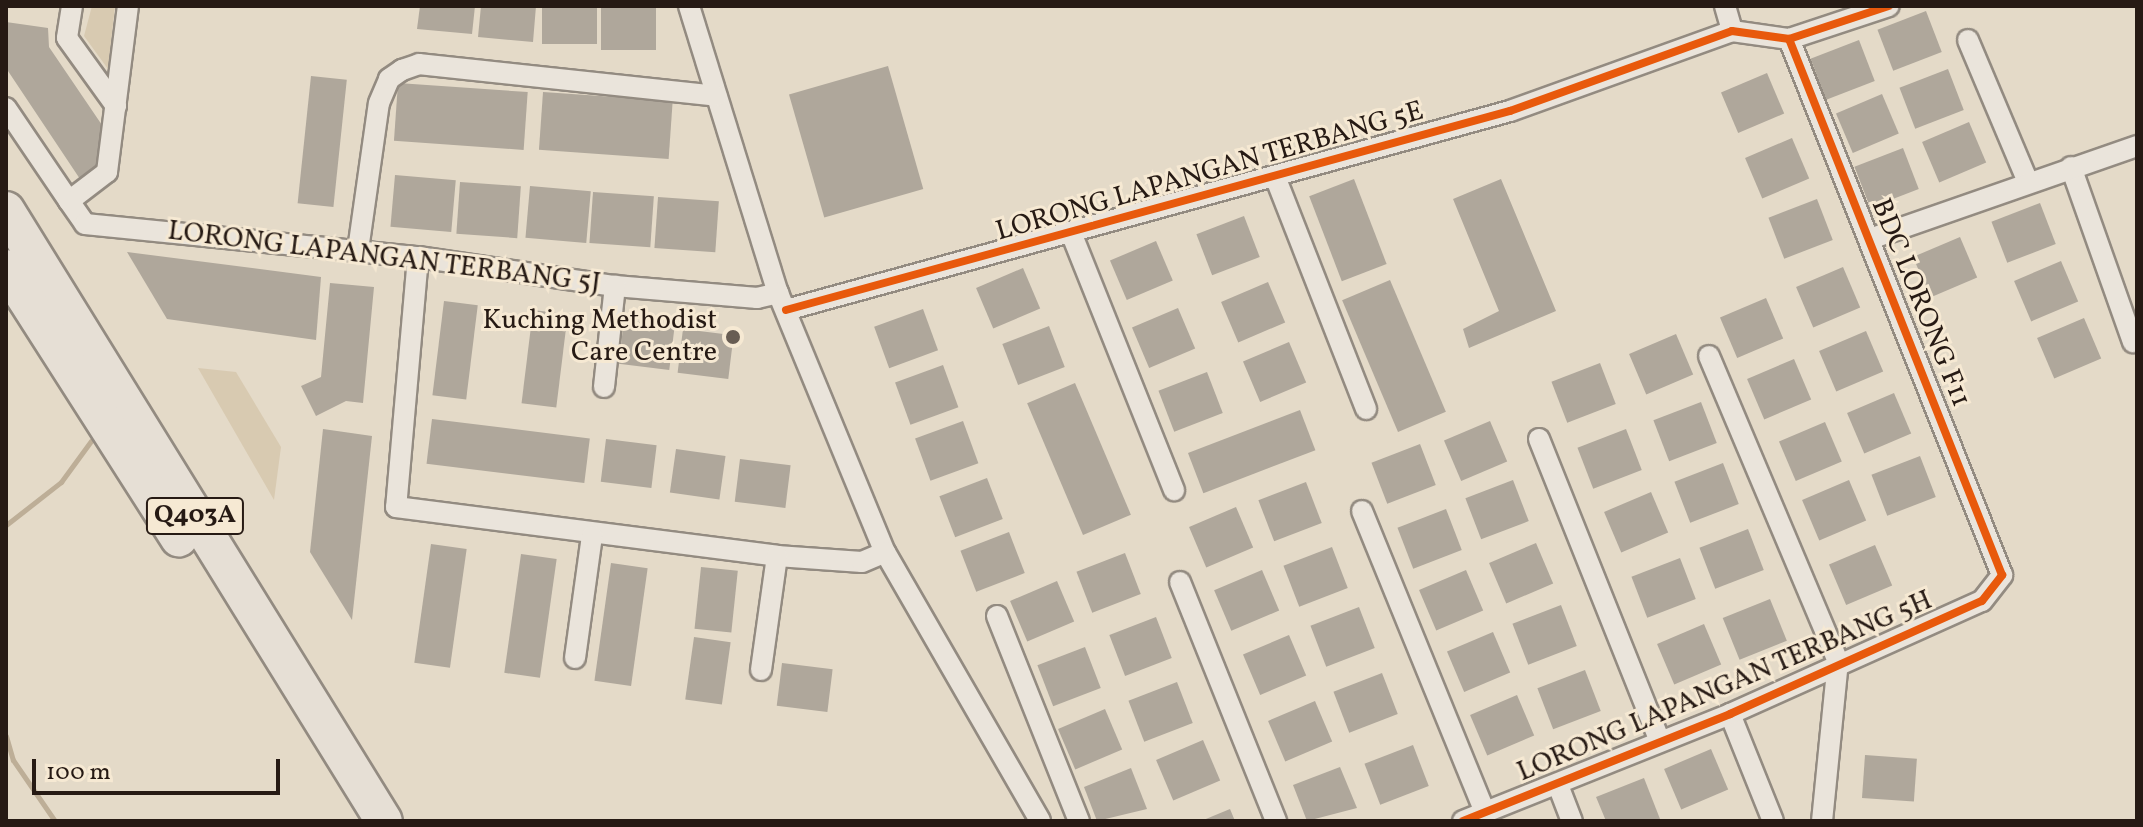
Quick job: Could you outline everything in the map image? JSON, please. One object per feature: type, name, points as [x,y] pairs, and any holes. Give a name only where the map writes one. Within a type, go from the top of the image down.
[{"type":"highway","name":"Q403A","points":[[6,210],[384,821]]},
{"type":"highway","points":[[6,268],[355,821]]},
{"type":"street","points":[[72,6],[67,38],[116,106]]},
{"type":"street","points":[[6,108],[69,201],[107,172],[128,6]]},
{"type":"street","points":[[689,6],[782,301],[885,552],[1040,821]]},
{"type":"street","points":[[1725,6],[1732,31],[1789,39],[1889,6]]},
{"type":"street","name":"LORONG LAPANGAN TERBANG 5E","points":[[782,301],[1072,235],[1276,179],[1510,111],[1732,31]]},
{"type":"street","name":"BDC LORONG F11","points":[[1789,39],[2001,563],[1998,585]]},
{"type":"street","points":[[1968,40],[2028,182]]},
{"type":"street","points":[[358,250],[379,103],[389,79],[402,70],[419,64],[716,96]]},
{"type":"street","points":[[1870,239],[2137,146]]},
{"type":"street","points":[[2071,167],[2133,342]]},
{"type":"street","points":[[1276,179],[1366,409]]},
{"type":"street","name":"LORONG LAPANGAN TERBANG 5J","points":[[69,201],[85,224],[358,250],[615,286],[782,301]]},
{"type":"street","points":[[1072,235],[1174,490]]},
{"type":"street","points":[[418,257],[396,507],[592,536],[777,556],[862,562],[885,552]]},
{"type":"street","points":[[604,387],[615,286]]},
{"type":"street","points":[[1709,356],[1838,661],[1822,821]]},
{"type":"street","points":[[1539,439],[1660,741]]},
{"type":"street","points":[[1362,511],[1485,813]]},
{"type":"street","points":[[575,658],[592,536]]},
{"type":"street","points":[[761,670],[777,556]]},
{"type":"street","points":[[1180,582],[1276,821]]},
{"type":"street","name":"LORONG LAPANGAN TERBANG 5H","points":[[1463,821],[1730,714],[1838,661],[1982,601],[1998,585]]},
{"type":"street","points":[[997,616],[1079,821]]},
{"type":"street","points":[[1730,714],[1773,821]]},
{"type":"street","points":[[1558,785],[1572,821]]},
{"type":"shaded area","points":[[92,6],[115,6],[108,69],[84,36]]},
{"type":"shaded area","points":[[198,368],[236,372],[281,447],[274,500]]},
{"type":"building","points":[[420,6],[475,6],[472,34],[417,29]]},
{"type":"building","points":[[481,6],[536,6],[533,42],[478,37]]},
{"type":"building","points":[[542,6],[597,6],[597,44],[542,44]]},
{"type":"building","points":[[601,6],[656,6],[656,50],[601,50]]},
{"type":"building","points":[[1926,11],[1942,52],[1893,71],[1877,30]]},
{"type":"building","points":[[6,22],[48,28],[49,47],[104,128],[97,171],[82,182],[6,68]]},
{"type":"building","points":[[1859,40],[1875,81],[1826,100],[1810,59]]},
{"type":"building","points":[[888,66],[923,189],[824,217],[789,94]]},
{"type":"building","points":[[1948,69],[1964,110],[1915,129],[1899,88]]},
{"type":"building","points":[[1767,73],[1784,114],[1738,133],[1721,93]]},
{"type":"building","points":[[311,76],[347,80],[333,207],[298,203]]},
{"type":"building","points":[[398,83],[528,92],[524,150],[394,141]]},
{"type":"building","points":[[543,92],[673,101],[669,159],[539,150]]},
{"type":"building","points":[[1882,94],[1899,134],[1853,153],[1836,114]]},
{"type":"building","points":[[1969,122],[1986,163],[1939,182],[1922,142]]},
{"type":"building","points":[[1792,138],[1809,179],[1762,198],[1745,158]]},
{"type":"building","points":[[1903,148],[1919,189],[1870,208],[1854,167]]},
{"type":"building","points":[[395,175],[456,180],[451,232],[390,227]]},
{"type":"building","points":[[1354,179],[1387,264],[1342,281],[1309,196]]},
{"type":"building","points":[[1501,179],[1556,311],[1469,348],[1463,329],[1499,311],[1453,199]]},
{"type":"building","points":[[460,182],[521,186],[517,238],[456,234]]},
{"type":"building","points":[[530,186],[591,191],[586,243],[525,238]]},
{"type":"building","points":[[593,192],[654,196],[650,247],[589,243]]},
{"type":"building","points":[[658,197],[719,201],[715,252],[654,248]]},
{"type":"building","points":[[1817,199],[1833,240],[1784,259],[1768,218]]},
{"type":"building","points":[[2040,203],[2056,244],[2007,263],[1991,222]]},
{"type":"building","points":[[1244,216],[1260,257],[1212,275],[1196,234]]},
{"type":"building","points":[[1960,237],[1977,278],[1930,297],[1913,257]]},
{"type":"building","points":[[1156,241],[1173,281],[1127,300],[1110,261]]},
{"type":"building","points":[[127,252],[321,277],[316,340],[167,319]]},
{"type":"building","points":[[2061,261],[2078,302],[2031,321],[2014,281]]},
{"type":"building","points":[[1843,267],[1860,308],[1813,327],[1796,287]]},
{"type":"building","points":[[1023,268],[1040,309],[993,328],[976,288]]},
{"type":"building","points":[[1390,280],[1446,412],[1398,432],[1342,300]]},
{"type":"building","points":[[1268,282],[1285,323],[1238,342],[1221,302]]},
{"type":"building","points":[[330,283],[374,287],[363,403],[346,401],[316,416],[301,386],[321,377]]},
{"type":"building","points":[[1766,298],[1783,339],[1737,358],[1720,318]]},
{"type":"building","points":[[444,301],[478,305],[466,399],[432,395]]},
{"type":"building","points":[[1178,308],[1195,349],[1149,368],[1132,328]]},
{"type":"building","points":[[923,309],[938,350],[889,368],[874,327]]},
{"type":"building","points":[[533,310],[568,314],[556,408],[522,403]]},
{"type":"building","points":[[2084,318],[2101,359],[2054,378],[2037,338]]},
{"type":"building","points":[[624,320],[675,326],[669,370],[619,364]]},
{"type":"building","points":[[1049,326],[1065,367],[1018,385],[1002,344]]},
{"type":"building","points":[[683,329],[734,335],[728,379],[678,373]]},
{"type":"building","points":[[1866,331],[1883,372],[1836,391],[1819,351]]},
{"type":"building","points":[[1676,334],[1693,375],[1646,394],[1629,354]]},
{"type":"building","points":[[1289,342],[1306,383],[1260,402],[1243,362]]},
{"type":"building","points":[[1794,359],[1811,400],[1764,419],[1747,379]]},
{"type":"building","points":[[1600,363],[1616,404],[1567,423],[1551,382]]},
{"type":"building","points":[[943,365],[958,407],[910,425],[895,382]]},
{"type":"building","points":[[1207,372],[1223,413],[1174,432],[1158,391]]},
{"type":"building","points":[[1075,383],[1131,515],[1083,535],[1027,403]]},
{"type":"building","points":[[1894,393],[1911,434],[1864,453],[1847,413]]},
{"type":"building","points":[[1701,402],[1717,443],[1669,461],[1653,420]]},
{"type":"building","points":[[1300,410],[1315,450],[1203,493],[1188,453]]},
{"type":"building","points":[[432,419],[590,438],[584,483],[427,464]]},
{"type":"building","points":[[963,421],[978,463],[930,481],[915,438]]},
{"type":"building","points":[[1490,421],[1507,462],[1461,481],[1444,441]]},
{"type":"building","points":[[1825,422],[1842,462],[1796,481],[1779,442]]},
{"type":"building","points":[[323,429],[372,436],[352,620],[310,552]]},
{"type":"building","points":[[1626,429],[1642,470],[1593,489],[1577,448]]},
{"type":"building","points":[[606,439],[657,445],[651,488],[601,482]]},
{"type":"building","points":[[1420,444],[1436,485],[1387,504],[1371,463]]},
{"type":"building","points":[[676,449],[726,456],[719,500],[670,493]]},
{"type":"building","points":[[1920,456],[1936,497],[1887,516],[1871,475]]},
{"type":"building","points":[[740,459],[791,465],[785,508],[735,502]]},
{"type":"building","points":[[1723,463],[1739,504],[1690,523],[1674,482]]},
{"type":"building","points":[[987,478],[1003,519],[955,537],[939,496]]},
{"type":"building","points":[[1513,480],[1529,521],[1481,539],[1465,498]]},
{"type":"building","points":[[1849,480],[1866,521],[1819,540],[1802,500]]},
{"type":"building","points":[[1306,482],[1322,523],[1274,541],[1258,500]]},
{"type":"building","points":[[1651,492],[1668,533],[1621,552],[1604,512]]},
{"type":"building","points":[[1236,507],[1253,548],[1206,567],[1189,527]]},
{"type":"building","points":[[1446,509],[1462,550],[1413,569],[1397,528]]},
{"type":"building","points":[[1748,529],[1764,570],[1715,589],[1699,548]]},
{"type":"building","points":[[1009,532],[1025,573],[976,592],[960,551]]},
{"type":"building","points":[[1536,543],[1553,584],[1506,603],[1489,563]]},
{"type":"building","points":[[431,544],[467,549],[450,668],[414,663]]},
{"type":"building","points":[[1875,545],[1892,586],[1846,605],[1829,565]]},
{"type":"building","points":[[1332,547],[1348,588],[1299,607],[1283,566]]},
{"type":"building","points":[[1125,553],[1141,594],[1092,613],[1076,572]]},
{"type":"building","points":[[521,554],[557,559],[540,678],[504,673]]},
{"type":"building","points":[[1680,558],[1696,599],[1647,618],[1631,577]]},
{"type":"building","points":[[611,563],[648,568],[631,686],[594,681]]},
{"type":"building","points":[[701,567],[738,571],[731,633],[695,629]]},
{"type":"building","points":[[1262,570],[1279,611],[1231,631],[1214,590]]},
{"type":"building","points":[[1466,570],[1483,611],[1436,630],[1419,590]]},
{"type":"building","points":[[1057,581],[1074,622],[1027,641],[1010,601]]},
{"type":"building","points":[[1770,599],[1787,641],[1740,660],[1723,618]]},
{"type":"building","points":[[1561,605],[1577,646],[1528,665],[1512,624]]},
{"type":"building","points":[[1359,607],[1375,648],[1326,667],[1310,626]]},
{"type":"building","points":[[1156,617],[1172,658],[1125,676],[1109,635]]},
{"type":"building","points":[[1704,624],[1721,665],[1674,684],[1657,644]]},
{"type":"building","points":[[1493,632],[1510,673],[1464,692],[1447,652]]},
{"type":"building","points":[[1289,635],[1306,676],[1260,695],[1243,655]]},
{"type":"building","points":[[694,637],[731,642],[722,705],[685,699]]},
{"type":"building","points":[[1085,647],[1101,688],[1053,706],[1037,665]]},
{"type":"building","points":[[782,663],[833,669],[827,712],[777,706]]},
{"type":"building","points":[[1585,670],[1601,711],[1553,729],[1537,688]]},
{"type":"building","points":[[1382,673],[1398,714],[1349,733],[1333,692]]},
{"type":"building","points":[[1177,682],[1193,723],[1144,742],[1128,701]]},
{"type":"building","points":[[1517,695],[1534,736],[1487,755],[1470,715]]},
{"type":"building","points":[[1315,701],[1332,742],[1285,761],[1268,721]]},
{"type":"building","points":[[1105,709],[1122,750],[1075,769],[1058,729]]},
{"type":"building","points":[[1203,740],[1220,781],[1173,800],[1156,760]]},
{"type":"building","points":[[1413,745],[1429,786],[1380,805],[1364,764]]},
{"type":"building","points":[[1711,749],[1728,790],[1681,809],[1664,769]]},
{"type":"building","points":[[1865,755],[1917,759],[1914,802],[1862,798]]},
{"type":"building","points":[[1340,767],[1357,808],[1307,821],[1293,785]]},
{"type":"building","points":[[1131,768],[1147,809],[1097,821],[1084,787]]},
{"type":"building","points":[[1644,778],[1660,819],[1606,821],[1596,797]]},
{"type":"building","points":[[1230,809],[1235,821],[1201,821]]},
{"type":"waterway","points":[[6,525],[61,482],[91,441]]},
{"type":"waterway","points":[[6,736],[13,760],[55,821]]},
{"type":"cycle path","points":[[786,310],[1510,111],[1732,31],[1789,39],[1889,6]]},
{"type":"cycle path","points":[[1463,821],[1730,714],[1982,601],[2002,575],[1789,39]]},
{"type":"place","name":"Kuching Methodist Care Centre","points":[[733,337]]}]
